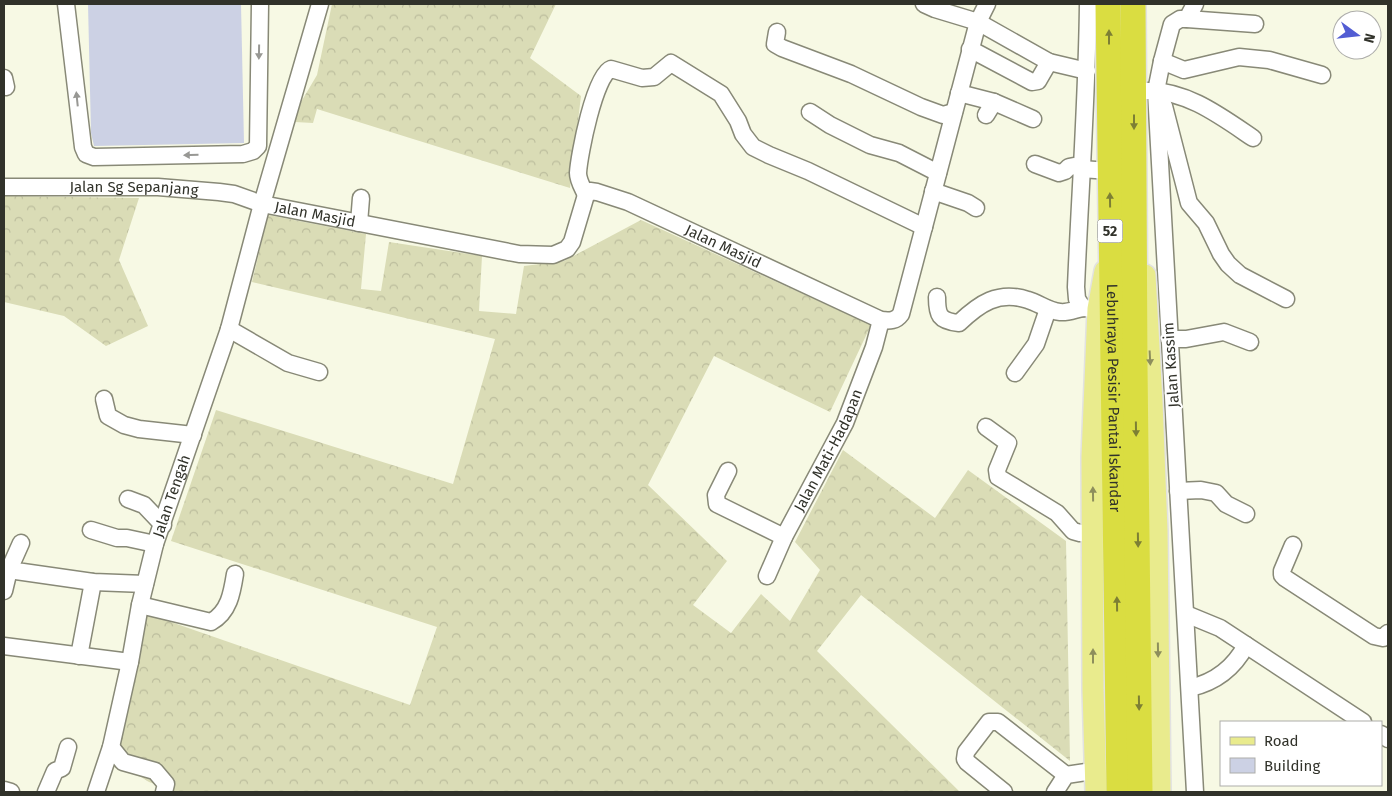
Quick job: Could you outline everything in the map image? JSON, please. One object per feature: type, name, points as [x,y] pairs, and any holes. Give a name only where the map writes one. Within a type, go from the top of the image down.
[{"type":"highway","name":"Lebuhraya Pesisir Pantai Iskandar","points":[[1108,4],[1110,245],[1126,458],[1140,792]]},
{"type":"highway","name":"Lebuhraya Pesisir Pantai Iskandar","points":[[1119,792],[1126,458],[1134,205],[1145,91],[1133,4]]},
{"type":"main road","points":[[1134,205],[1146,282],[1157,531],[1160,792]]},
{"type":"main road","points":[[1096,792],[1093,690],[1094,534],[1090,308],[1110,245]]},
{"type":"main road","points":[[1079,780],[1093,690]]},
{"type":"street","points":[[66,4],[83,147],[86,154],[94,157],[243,154],[253,151],[258,146],[260,4]]},
{"type":"street","name":"Jalan Tengah","points":[[96,792],[111,747],[130,662],[140,605],[155,544],[229,328],[262,204],[320,4]]},
{"type":"street","points":[[924,4],[978,22],[1049,62],[1087,71]]},
{"type":"street","points":[[881,320],[893,320],[901,314],[970,49],[978,22],[987,4]]},
{"type":"street","points":[[1088,4],[1087,71],[1076,287],[1077,299],[1090,308]]},
{"type":"street","points":[[1195,4],[1187,19],[1255,24]]},
{"type":"street","name":"Jalan Kassim","points":[[1187,19],[1180,19],[1172,24],[1162,61],[1145,91],[1169,339],[1195,792]]},
{"type":"street","points":[[777,32],[775,44],[782,48],[851,74],[920,108],[943,115],[954,112]]},
{"type":"street","points":[[970,49],[1032,82],[1038,80],[1049,62]]},
{"type":"street","points":[[1162,61],[1184,70],[1239,57],[1270,60],[1322,75]]},
{"type":"street","points":[[586,195],[580,183],[579,169],[589,116],[602,76],[607,70],[611,69],[642,78],[654,76],[671,63],[721,94],[738,121],[743,134],[753,147],[808,171],[924,227]]},
{"type":"street","points":[[1145,91],[1190,100],[1219,115],[1252,138]]},
{"type":"street","points":[[1145,91],[1166,112],[1189,203],[1206,223],[1221,254],[1228,264],[1240,275],[1286,298]]},
{"type":"street","points":[[959,92],[990,109],[1033,119]]},
{"type":"street","points":[[810,112],[830,125],[870,145],[899,153],[938,173]]},
{"type":"street","points":[[1035,164],[1059,173],[1065,172],[1071,166],[1081,169],[1110,171]]},
{"type":"street","name":"Jalan Sg Sepanjang","points":[[4,187],[158,187],[234,194],[262,204]]},
{"type":"street","name":"Jalan Masjid","points":[[262,204],[519,254],[553,255],[567,249],[572,242],[586,195],[590,191],[597,192],[628,202],[881,320]]},
{"type":"street","points":[[933,191],[968,203],[976,208]]},
{"type":"street","points":[[359,223],[361,198]]},
{"type":"street","points":[[937,296],[937,309],[941,318],[958,324],[988,300],[1003,297],[1027,299],[1048,309],[1061,312],[1090,308]]},
{"type":"street","points":[[1015,373],[1036,344],[1048,309]]},
{"type":"street","name":"Jalan Mati-Hadapan","points":[[767,576],[784,537],[845,424],[874,347],[881,320]]},
{"type":"street","points":[[229,328],[288,363],[319,372]]},
{"type":"street","points":[[1169,339],[1186,339],[1224,332],[1250,342]]},
{"type":"street","points":[[104,399],[108,416],[124,425],[140,430],[193,435]]},
{"type":"street","points":[[986,427],[1008,443],[996,470],[998,477],[1056,513],[1074,531],[1094,534]]},
{"type":"street","points":[[728,470],[716,495],[717,504],[784,537]]},
{"type":"street","points":[[1178,492],[1201,490],[1216,493],[1226,504],[1246,514]]},
{"type":"street","points":[[128,498],[144,505],[162,526]]},
{"type":"street","points":[[91,530],[117,538],[127,538],[155,544]]},
{"type":"street","points":[[1157,531],[1181,530]]},
{"type":"street","points":[[4,591],[6,570],[21,543]]},
{"type":"street","points":[[1293,545],[1282,571],[1282,575],[1285,578],[1374,636],[1383,638],[1388,633]]},
{"type":"street","points":[[6,570],[93,582],[145,584]]},
{"type":"street","points":[[140,605],[211,622],[218,618],[225,610],[231,596],[235,574]]},
{"type":"street","points":[[79,656],[93,582]]},
{"type":"street","points":[[1186,614],[1220,628],[1361,721]]},
{"type":"street","points":[[1190,688],[1205,685],[1222,675],[1240,658],[1246,645]]},
{"type":"street","points":[[4,646],[130,662]]},
{"type":"street","points":[[1004,792],[967,762],[965,758],[966,752],[989,722],[993,721],[998,722],[1079,780],[1055,792]]},
{"type":"street","points":[[46,792],[55,771],[62,768],[68,747]]},
{"type":"street","points":[[111,747],[123,762],[155,771],[166,784],[164,792]]},
{"type":"street","points":[[4,790],[11,792]]},
{"type":"green space","points":[[332,4],[556,4],[530,58],[581,96],[570,188],[317,109],[313,123],[295,122],[301,102],[317,75]]},
{"type":"green space","points":[[4,196],[139,198],[119,260],[148,326],[106,346],[64,316],[4,302]]},
{"type":"green space","points":[[268,215],[366,234],[361,289],[381,291],[389,242],[482,256],[479,311],[516,314],[524,266],[564,261],[641,220],[871,325],[830,412],[714,356],[648,485],[727,561],[693,605],[731,633],[761,594],[790,621],[820,570],[795,542],[843,450],[935,518],[968,470],[1066,541],[1070,761],[861,595],[817,651],[960,792],[177,792],[111,766],[145,613],[410,705],[437,627],[171,541],[216,410],[453,484],[495,339],[252,282]]},
{"type":"building","points":[[88,4],[241,4],[244,143],[94,146],[91,133]]}]
